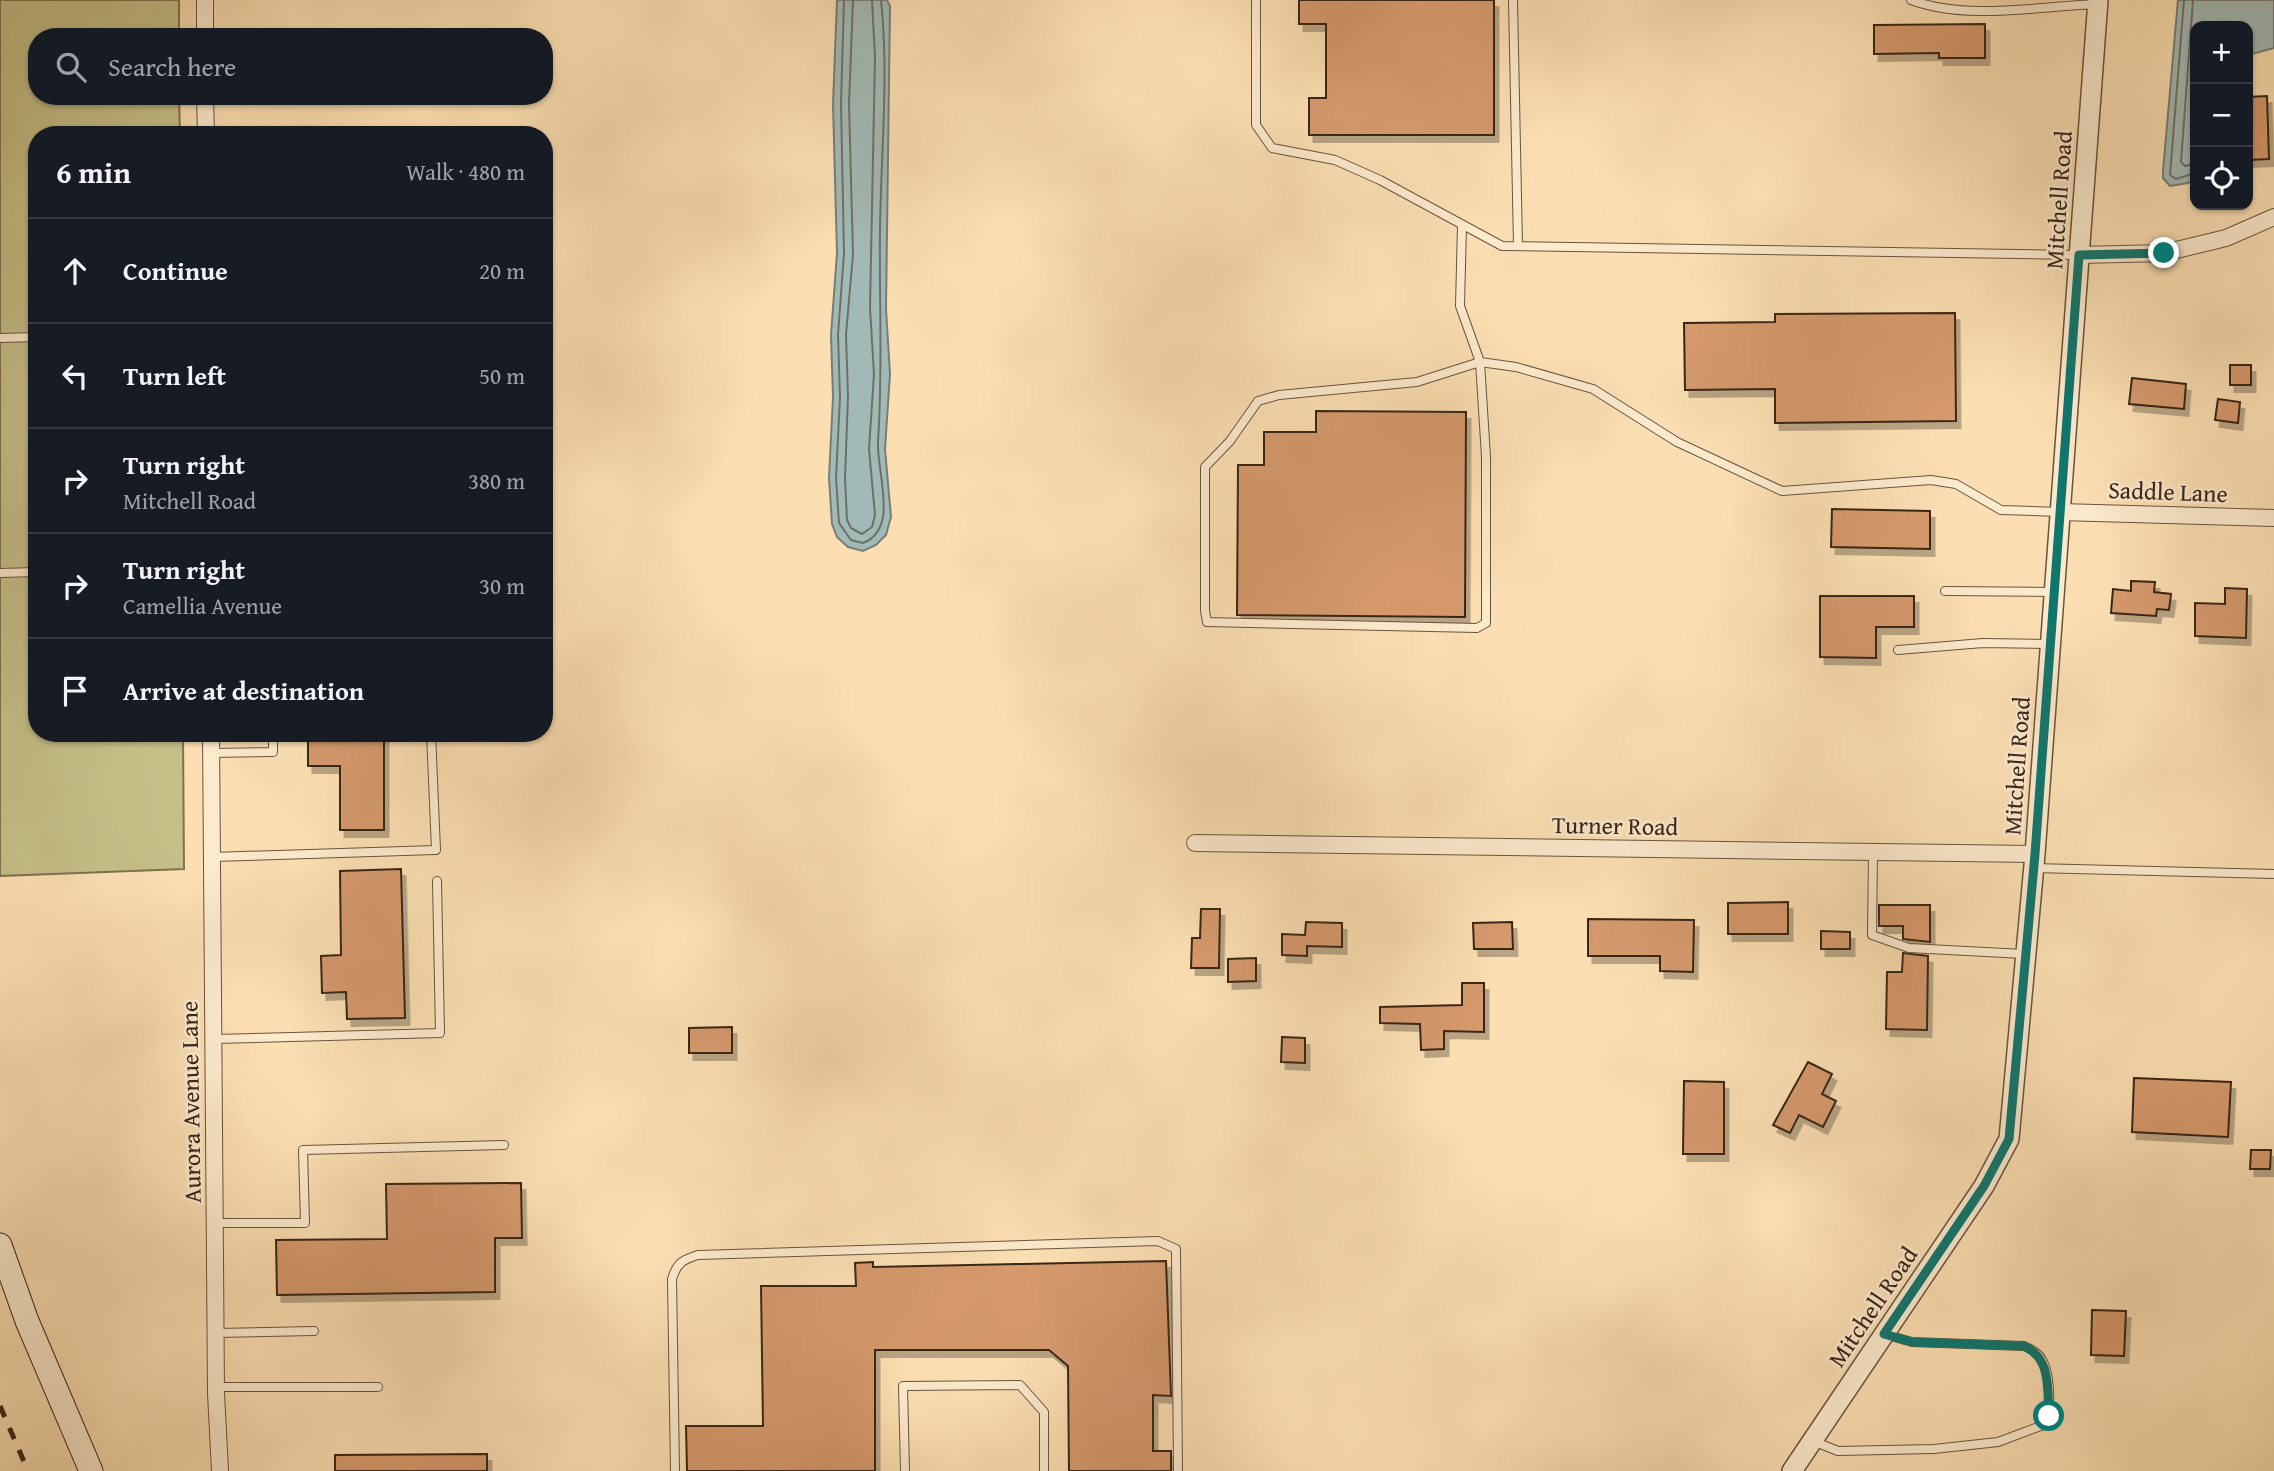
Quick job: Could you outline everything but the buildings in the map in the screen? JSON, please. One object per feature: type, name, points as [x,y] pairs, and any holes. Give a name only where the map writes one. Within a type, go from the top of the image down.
[{"type":"main road","points":[[0,1245],[27,1321],[92,1471]]},
{"type":"street","points":[[205,0],[205,28]]},
{"type":"street","name":"Mitchell Road","points":[[1792,1471],[1984,1186],[2009,1139],[2035,861],[2098,2]]},
{"type":"street","points":[[205,105],[206,126]]},
{"type":"street","points":[[2079,255],[2164,253],[2226,238],[2274,217]]},
{"type":"street","name":"Saddle Lane","points":[[2060,512],[2274,518]]},
{"type":"street","name":"Aurora Avenue Lane","points":[[211,742],[216,1387],[220,1471]]},
{"type":"street","name":"Turner Road","points":[[1195,843],[1872,852],[2035,861]]},
{"type":"lane","points":[[1256,0],[1256,125],[1272,148],[1335,160],[1502,246],[2079,255]]},
{"type":"lane","points":[[1513,0],[1518,246]]},
{"type":"lane","points":[[1912,0],[1963,9],[2008,11],[2098,2]]},
{"type":"lane","points":[[1462,225],[1460,306],[1480,362],[1486,457],[1487,620],[1477,628],[1207,622],[1205,467],[1230,441],[1258,401],[1279,395],[1417,382],[1480,362],[1516,367],[1593,389],[1677,442],[1782,491],[1931,480],[1956,484],[2001,510],[2060,512]]},
{"type":"lane","points":[[0,338],[28,337]]},
{"type":"lane","points":[[0,573],[28,572]]},
{"type":"lane","points":[[1945,590],[2054,592]]},
{"type":"lane","points":[[1898,650],[1983,643],[2049,643]]},
{"type":"lane","points":[[211,753],[273,752],[273,742]]},
{"type":"lane","points":[[212,857],[436,849],[431,742]]},
{"type":"lane","points":[[1872,852],[1872,935],[1909,948],[2026,954]]},
{"type":"lane","points":[[2035,861],[2274,874]]},
{"type":"lane","points":[[214,1039],[440,1032],[438,881]]},
{"type":"lane","points":[[215,1223],[305,1223],[303,1150],[504,1145]]},
{"type":"lane","points":[[675,1471],[672,1279],[677,1265],[685,1259],[712,1254],[1158,1241],[1176,1249],[1178,1471]]},
{"type":"lane","points":[[216,1333],[314,1331]]},
{"type":"lane","points":[[1812,1441],[1838,1451],[1934,1449],[1998,1443],[2046,1424],[2049,1416],[2045,1365],[2037,1352],[2024,1346],[1912,1342],[1884,1334]]},
{"type":"lane","points":[[905,1471],[903,1386],[1020,1384],[1044,1412],[1044,1471]]},
{"type":"lane","points":[[216,1387],[378,1387]]},
{"type":"shaded area","points":[[0,0],[179,0],[179,28],[28,28],[28,105],[179,105],[180,126],[28,126],[28,742],[183,742],[184,869],[0,876]]},
{"type":"water","points":[[837,0],[887,0],[890,6],[886,309],[890,374],[885,449],[891,517],[886,535],[876,545],[863,551],[848,547],[837,537],[832,524],[829,478],[833,397],[831,335],[837,253],[833,104]]},
{"type":"water","points":[[2178,0],[2274,0],[2274,48],[2253,54],[2253,21],[2190,21],[2190,182],[2170,186],[2163,178]]},
{"type":"railway","points":[[0,1406],[28,1471]]},
{"type":"route","points":[[2049,1416],[2045,1365],[2037,1352],[2024,1346],[1912,1342],[1884,1334],[1984,1186],[2009,1139],[2035,854],[2079,255],[2164,253]]}]
